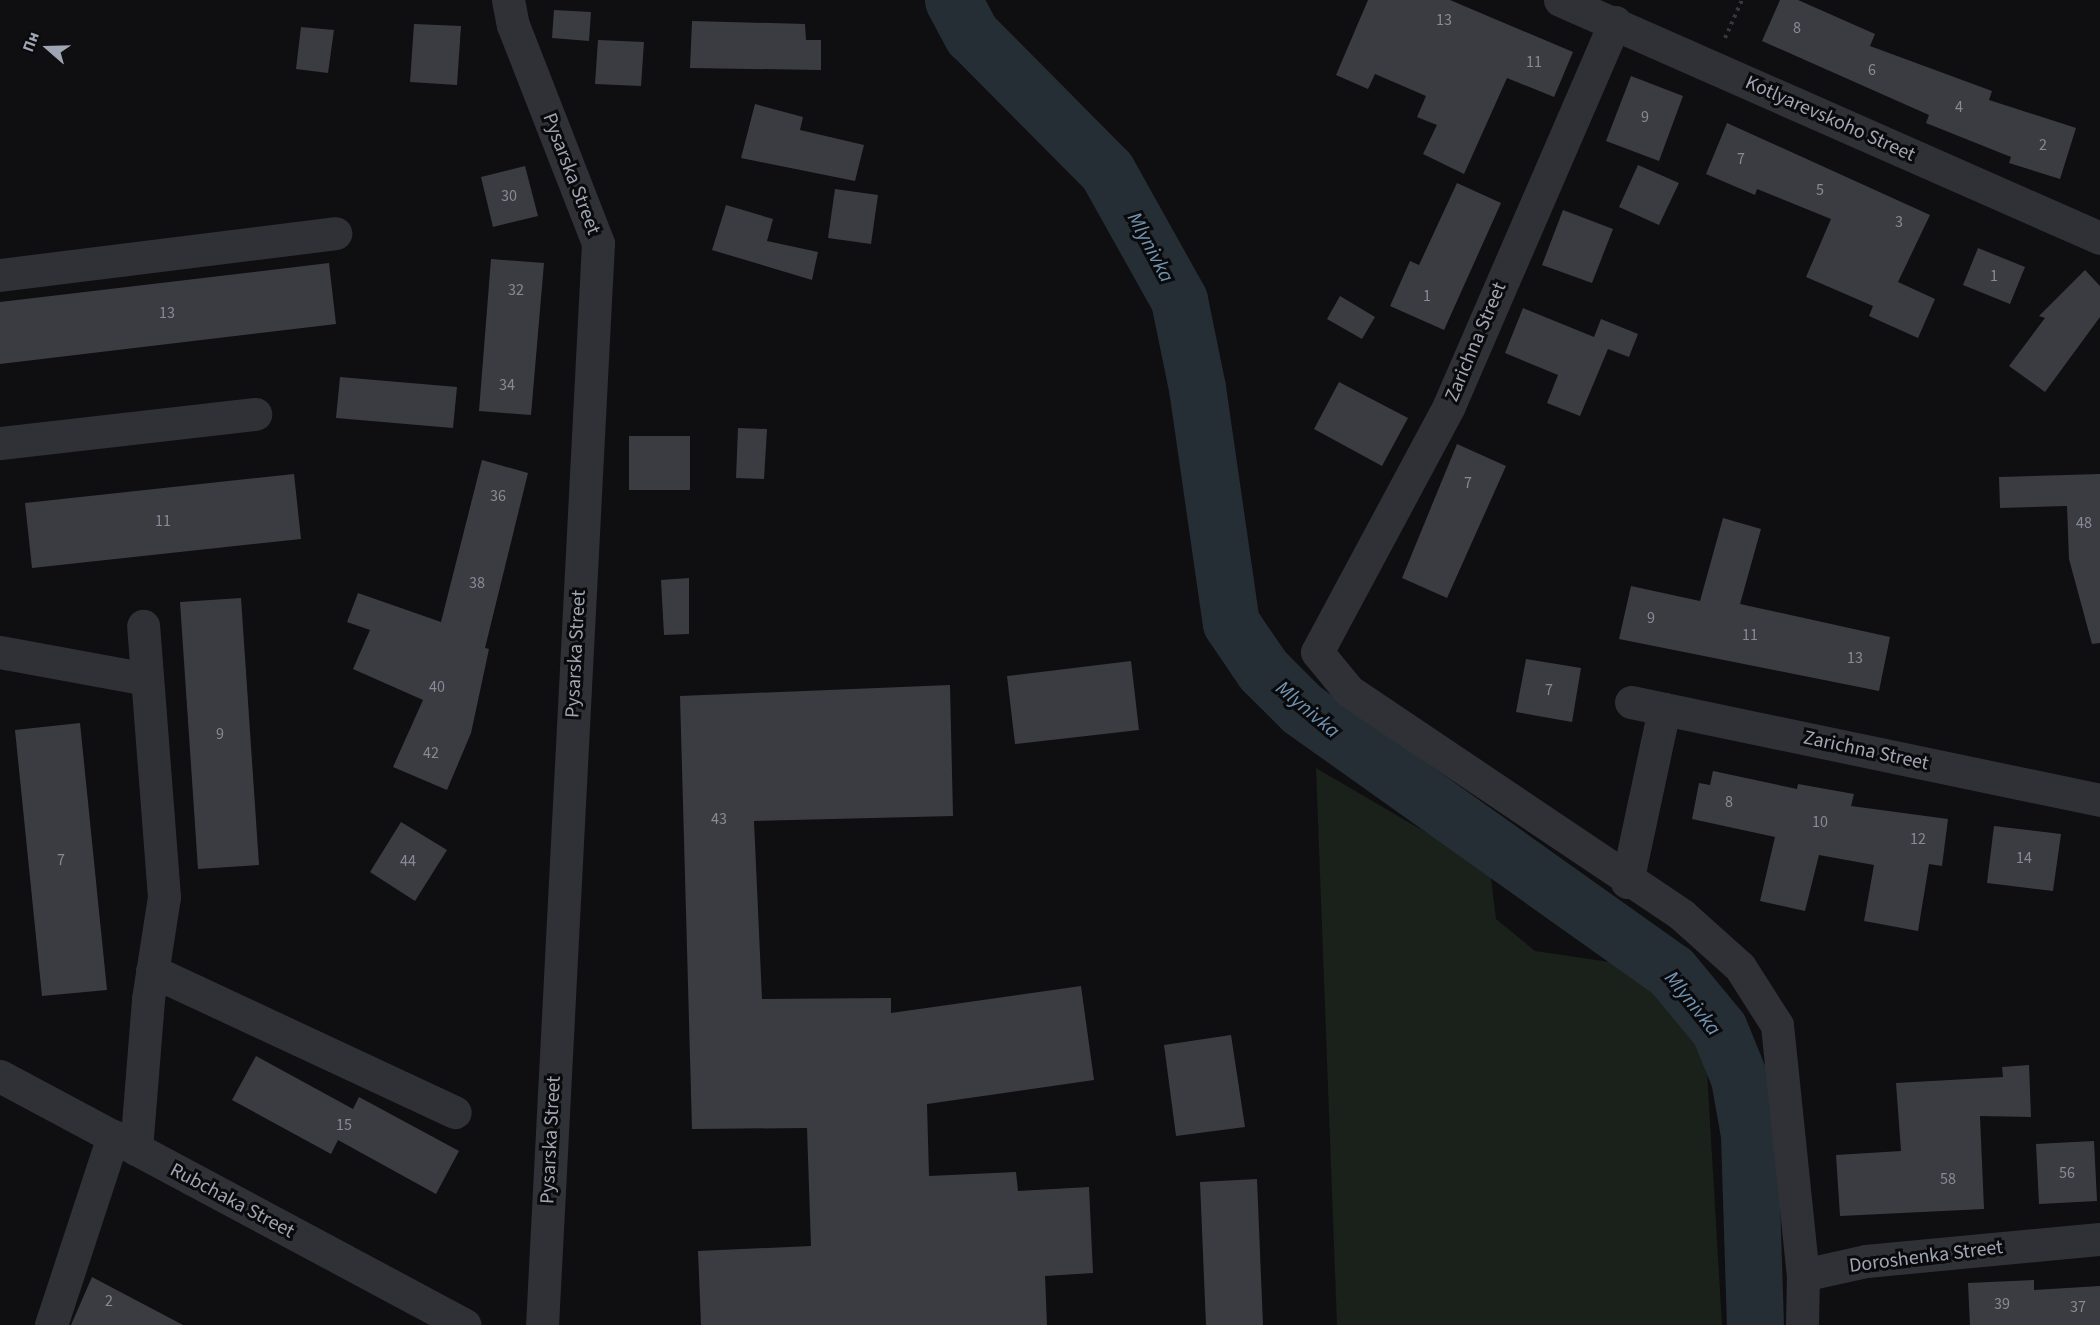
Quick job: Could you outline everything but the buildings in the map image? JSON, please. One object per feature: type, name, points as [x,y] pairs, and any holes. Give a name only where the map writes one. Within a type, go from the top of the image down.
[{"type":"street","name":"Pysarska Street","points":[[508,0],[513,25],[598,243],[542,1325]]},
{"type":"street","name":"Kotlyarevskoho Street","points":[[1560,0],[2100,238]]},
{"type":"street","name":"Zarichna Street","points":[[1614,22],[1449,406],[1317,652],[1349,691],[1627,882]]},
{"type":"street","points":[[0,275],[335,233]]},
{"type":"street","points":[[0,443],[255,414]]},
{"type":"street","points":[[51,1325],[124,1142],[164,897],[143,626]]},
{"type":"street","points":[[0,652],[147,679]]},
{"type":"street","name":"Zarichna Street","points":[[1631,702],[2100,800]]},
{"type":"street","points":[[1664,709],[1627,882],[1682,915],[1740,967],[1776,1025],[1803,1275],[1803,1325]]},
{"type":"street","points":[[152,971],[455,1112]]},
{"type":"street","name":"Rubchaka Street","points":[[0,1076],[465,1325]]},
{"type":"street","name":"Doroshenka Street","points":[[1803,1275],[1866,1261],[2100,1239]]},
{"type":"path","points":[[1713,67],[1742,0]]},
{"type":"shaded area","points":[[1316,768],[1490,870],[1496,919],[1535,951],[1637,966],[1682,1002],[1706,1054],[1722,1325],[1337,1325]]},
{"type":"waterway","name":"Mlynivka","points":[[953,0],[972,35],[1107,171],[1179,300],[1197,388],[1231,623],[1263,670],[1302,709],[1671,971],[1719,1029],[1739,1078],[1749,1135],[1755,1325]]}]
